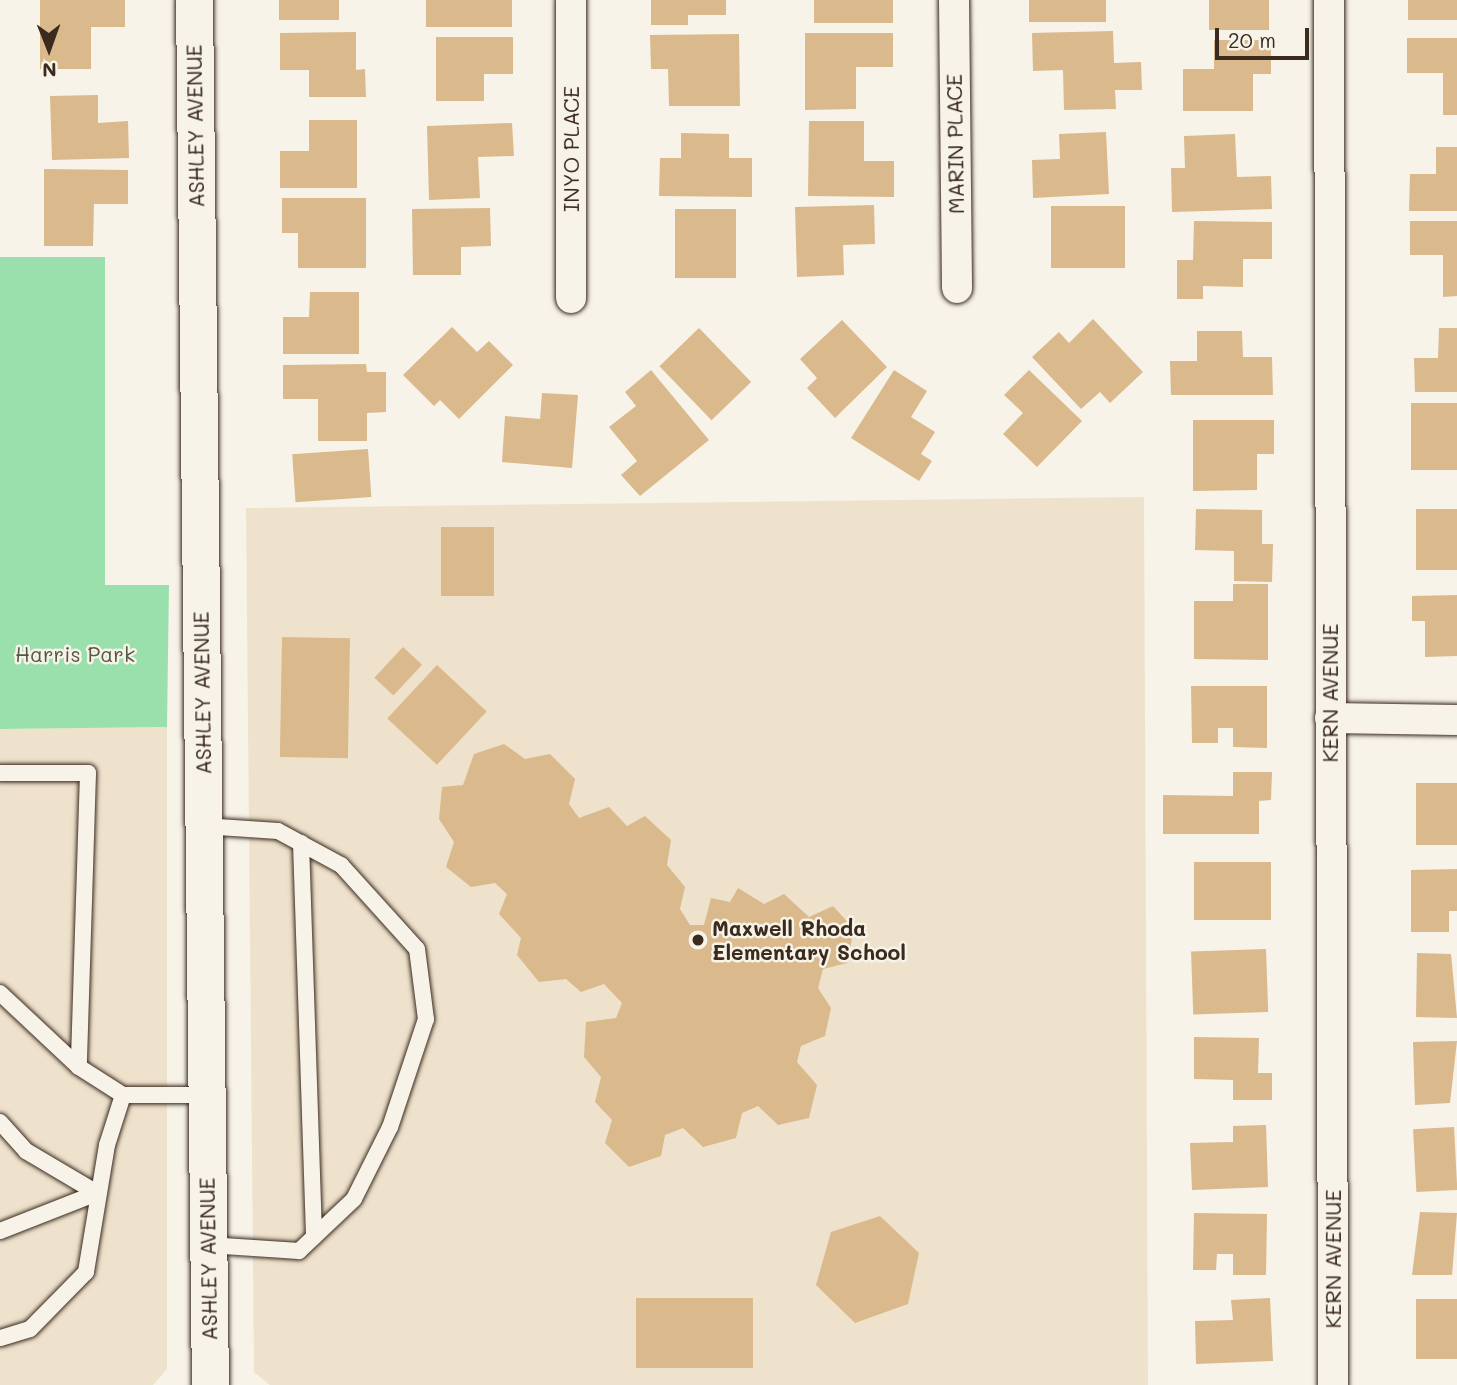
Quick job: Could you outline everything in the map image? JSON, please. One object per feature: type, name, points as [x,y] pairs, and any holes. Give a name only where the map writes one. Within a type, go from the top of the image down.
[{"type":"street","name":"ASHLEY AVENUE","points":[[194,0],[210,1385]]},
{"type":"street","name":"INYO PLACE","points":[[571,0],[571,298]]},
{"type":"street","name":"MARIN PLACE","points":[[954,0],[957,288]]},
{"type":"street","name":"KERN AVENUE","points":[[1329,0],[1333,1385]]},
{"type":"street","points":[[1330,718],[1457,720]]},
{"type":"lane","points":[[0,773],[88,772],[79,1067]]},
{"type":"lane","points":[[203,826],[278,831],[341,865],[417,949],[426,1019],[390,1127],[354,1199],[299,1251],[208,1245]]},
{"type":"lane","points":[[300,843],[314,1236]]},
{"type":"lane","points":[[0,993],[79,1067],[123,1095],[206,1095]]},
{"type":"lane","points":[[0,1338],[30,1329],[86,1272],[97,1193],[123,1095]]},
{"type":"lane","points":[[0,1122],[26,1151],[97,1193]]},
{"type":"lane","points":[[0,1231],[97,1193]]},
{"type":"shaded area","name":"Maxwell Rhoda Elementary School","points":[[1144,497],[1148,1385],[270,1385],[254,1372],[246,508]]},
{"type":"shaded area","points":[[167,727],[167,1369],[153,1385],[0,1385],[0,729]]},
{"type":"green space","name":"Harris Park","points":[[0,257],[105,257],[105,585],[169,585],[167,727],[0,729]]},
{"type":"building","points":[[40,0],[125,0],[125,27],[91,27],[91,69],[40,69]]},
{"type":"building","points":[[279,0],[339,0],[339,20],[279,20]]},
{"type":"building","points":[[426,0],[512,0],[512,27],[426,27]]},
{"type":"building","points":[[651,0],[726,0],[726,15],[688,15],[688,25],[651,25]]},
{"type":"building","points":[[814,0],[893,0],[893,23],[814,23]]},
{"type":"building","points":[[1029,0],[1106,0],[1106,22],[1029,22]]},
{"type":"building","points":[[1209,0],[1269,0],[1269,30],[1209,30]]},
{"type":"building","points":[[1408,0],[1457,0],[1457,20],[1408,20]]},
{"type":"building","points":[[1113,31],[1114,63],[1141,62],[1142,90],[1115,90],[1116,109],[1064,110],[1063,70],[1033,71],[1032,33]]},
{"type":"building","points":[[356,32],[356,70],[365,69],[366,97],[309,97],[309,70],[280,70],[280,33]]},
{"type":"building","points":[[805,33],[893,33],[893,67],[856,67],[856,109],[805,110]]},
{"type":"building","points":[[739,34],[740,106],[669,106],[668,69],[651,69],[650,35]]},
{"type":"building","points":[[436,37],[513,37],[513,74],[484,74],[484,101],[436,101]]},
{"type":"building","points":[[1407,38],[1457,38],[1457,115],[1443,115],[1443,73],[1407,73]]},
{"type":"building","points":[[1214,40],[1271,40],[1271,74],[1253,74],[1253,111],[1183,111],[1183,69],[1214,69]]},
{"type":"building","points":[[98,95],[98,123],[128,121],[129,158],[52,160],[50,96]]},
{"type":"building","points":[[309,120],[357,120],[357,188],[280,188],[280,151],[309,151]]},
{"type":"building","points":[[809,121],[864,121],[864,161],[894,161],[894,197],[808,196]]},
{"type":"building","points":[[512,123],[514,156],[478,157],[480,198],[429,200],[427,126]]},
{"type":"building","points":[[1106,132],[1109,194],[1033,198],[1032,160],[1060,159],[1059,134]]},
{"type":"building","points":[[681,133],[729,134],[729,158],[752,158],[752,197],[659,196],[660,158],[681,158]]},
{"type":"building","points":[[1235,134],[1237,177],[1271,176],[1272,209],[1172,212],[1171,168],[1185,168],[1184,136]]},
{"type":"building","points":[[1436,147],[1457,147],[1457,211],[1409,211],[1410,174],[1436,174]]},
{"type":"building","points":[[44,169],[128,170],[128,204],[94,204],[93,246],[44,246]]},
{"type":"building","points":[[282,198],[366,198],[366,268],[298,268],[298,233],[282,233]]},
{"type":"building","points":[[874,205],[875,244],[843,245],[844,275],[797,277],[795,207]]},
{"type":"building","points":[[1051,206],[1125,206],[1125,268],[1051,268]]},
{"type":"building","points":[[490,208],[491,246],[461,247],[461,275],[413,275],[412,209]]},
{"type":"building","points":[[675,209],[736,209],[736,278],[675,278]]},
{"type":"building","points":[[1194,221],[1272,222],[1272,259],[1243,259],[1243,287],[1203,286],[1203,299],[1177,299],[1177,260],[1193,260]]},
{"type":"building","points":[[1410,221],[1457,221],[1457,296],[1443,297],[1443,255],[1410,255]]},
{"type":"building","points":[[310,292],[359,292],[359,354],[283,354],[283,317],[309,317]]},
{"type":"building","points":[[1093,319],[1143,372],[1110,403],[1100,392],[1081,409],[1032,357],[1059,332],[1069,343]]},
{"type":"building","points":[[842,320],[887,367],[835,418],[807,388],[817,378],[800,359]]},
{"type":"building","points":[[452,327],[477,352],[489,341],[513,365],[459,419],[440,400],[434,406],[403,375]]},
{"type":"building","points":[[699,328],[751,382],[712,420],[659,366]]},
{"type":"building","points":[[1439,328],[1457,328],[1457,392],[1415,392],[1414,358],[1438,358]]},
{"type":"building","points":[[1197,331],[1242,331],[1243,357],[1272,357],[1273,395],[1171,395],[1170,361],[1197,361]]},
{"type":"building","points":[[366,364],[367,372],[386,372],[386,412],[367,413],[367,441],[318,441],[318,399],[283,399],[283,365]]},
{"type":"building","points":[[651,370],[709,440],[640,496],[621,475],[637,461],[609,427],[636,406],[625,392]]},
{"type":"building","points":[[894,370],[927,391],[911,417],[935,432],[921,454],[932,461],[919,481],[851,438]]},
{"type":"building","points":[[1029,370],[1082,421],[1037,467],[1003,434],[1023,413],[1004,395]]},
{"type":"building","points":[[542,393],[578,395],[572,468],[502,462],[505,416],[540,419]]},
{"type":"building","points":[[1411,403],[1457,403],[1457,470],[1411,470]]},
{"type":"building","points":[[1193,420],[1274,420],[1274,454],[1257,454],[1257,490],[1193,491]]},
{"type":"building","points":[[368,449],[371,497],[296,502],[292,454]]},
{"type":"building","points":[[1196,509],[1262,510],[1262,544],[1273,544],[1272,582],[1234,581],[1234,551],[1195,550]]},
{"type":"building","points":[[1416,509],[1457,509],[1457,570],[1416,570]]},
{"type":"building","points":[[441,527],[494,527],[494,596],[441,596]]},
{"type":"building","points":[[1233,584],[1268,584],[1268,660],[1194,659],[1194,601],[1233,601]]},
{"type":"building","points":[[1457,595],[1457,656],[1425,657],[1425,621],[1412,621],[1412,596]]},
{"type":"building","points":[[282,637],[350,638],[348,758],[280,757]]},
{"type":"building","points":[[403,647],[422,665],[393,695],[374,678]]},
{"type":"building","points":[[437,665],[487,711],[437,765],[387,718]]},
{"type":"building","points":[[1191,686],[1267,686],[1267,748],[1233,747],[1233,728],[1218,728],[1218,743],[1192,743]]},
{"type":"building","name":"Maxwell Rhoda Elementary School","points":[[504,744],[525,759],[550,754],[575,779],[569,804],[579,818],[609,807],[627,826],[645,816],[671,840],[667,865],[685,887],[680,909],[690,925],[704,925],[711,898],[730,902],[738,888],[764,904],[784,894],[809,917],[833,906],[854,929],[847,963],[823,969],[818,988],[831,1008],[825,1036],[801,1046],[797,1062],[817,1085],[809,1118],[778,1125],[758,1106],[742,1113],[736,1138],[703,1147],[683,1128],[665,1135],[661,1156],[629,1167],[605,1143],[612,1120],[595,1102],[601,1077],[584,1057],[586,1022],[616,1018],[622,1003],[604,984],[581,992],[566,979],[539,982],[517,955],[521,938],[499,914],[507,894],[495,883],[471,887],[446,867],[454,842],[439,819],[442,787],[463,785],[474,754]]},
{"type":"building","points":[[1233,772],[1272,772],[1271,800],[1259,801],[1259,834],[1163,834],[1163,795],[1233,796]]},
{"type":"building","points":[[1416,783],[1457,783],[1457,845],[1416,845]]},
{"type":"building","points":[[1194,862],[1271,862],[1271,920],[1194,920]]},
{"type":"building","points":[[1457,869],[1457,911],[1449,911],[1449,932],[1411,932],[1411,870]]},
{"type":"building","points":[[1266,949],[1268,1012],[1193,1015],[1191,952]]},
{"type":"building","points":[[1417,953],[1451,954],[1457,1018],[1416,1017]]},
{"type":"building","points":[[1194,1037],[1259,1038],[1258,1073],[1272,1073],[1272,1100],[1233,1100],[1233,1080],[1194,1079]]},
{"type":"building","points":[[1457,1041],[1450,1103],[1415,1105],[1413,1042]]},
{"type":"building","points":[[1266,1125],[1268,1187],[1192,1190],[1190,1143],[1233,1142],[1233,1126]]},
{"type":"building","points":[[1454,1127],[1457,1190],[1416,1192],[1413,1129]]},
{"type":"building","points":[[1420,1212],[1457,1213],[1452,1275],[1412,1275]]},
{"type":"building","points":[[1194,1213],[1267,1214],[1266,1275],[1233,1275],[1233,1254],[1217,1254],[1216,1270],[1193,1270]]},
{"type":"building","points":[[880,1216],[919,1253],[908,1304],[855,1323],[816,1285],[831,1232]]},
{"type":"building","points":[[636,1298],[753,1298],[753,1368],[636,1368]]},
{"type":"building","points":[[1270,1298],[1273,1361],[1196,1364],[1195,1321],[1233,1320],[1231,1300]]},
{"type":"building","points":[[1416,1299],[1457,1299],[1457,1359],[1416,1359]]},
{"type":"place","name":"Maxwell Rhoda Elementary School","points":[[698,940]]}]
